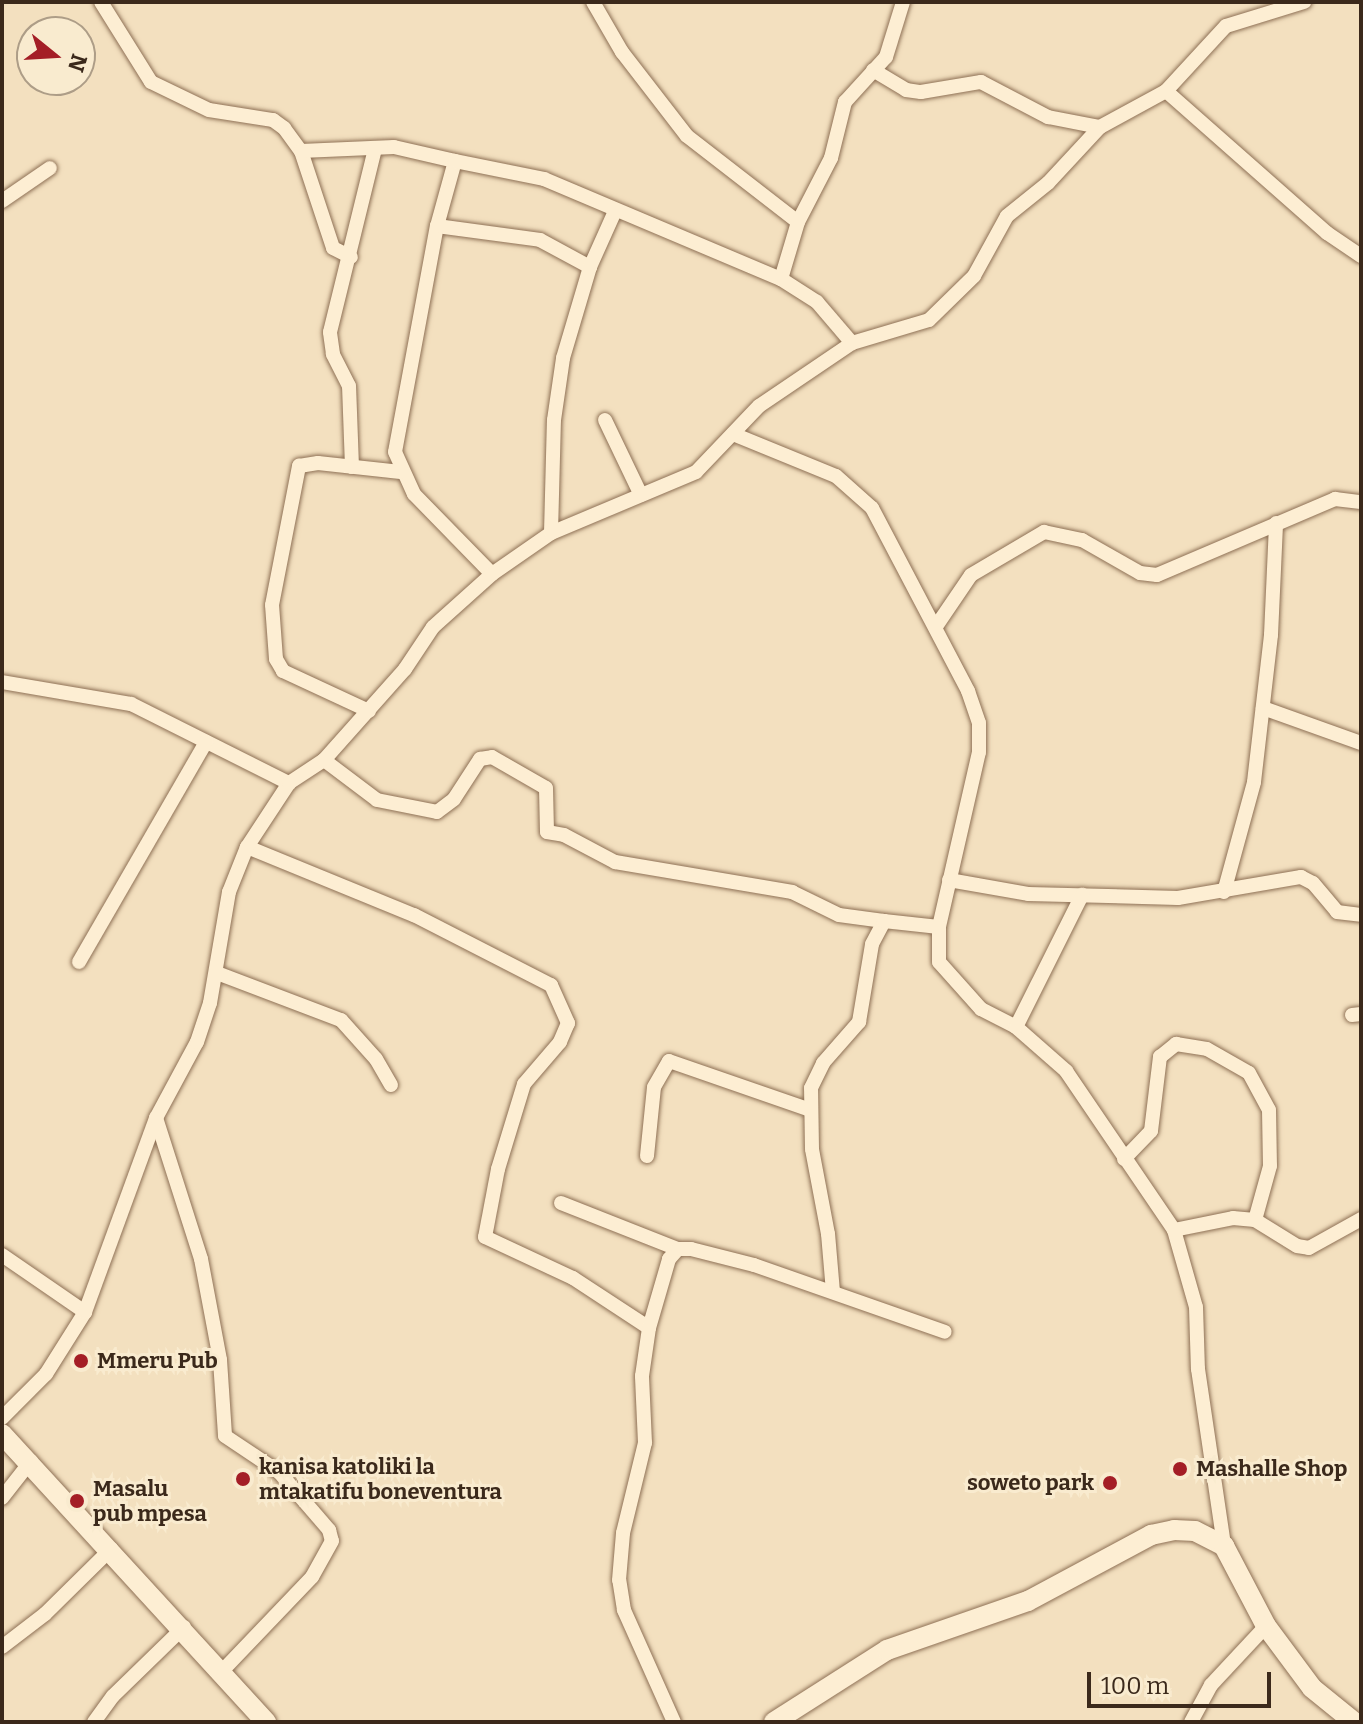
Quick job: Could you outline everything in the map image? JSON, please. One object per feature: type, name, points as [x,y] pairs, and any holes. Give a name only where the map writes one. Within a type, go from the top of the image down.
[{"type":"street","points":[[101,2],[151,82],[223,115],[273,120],[301,151],[333,248],[351,257]]},
{"type":"street","points":[[593,2],[622,52],[687,136],[798,222]]},
{"type":"street","points":[[781,279],[798,222],[831,158],[845,102],[886,57],[903,2]]},
{"type":"street","points":[[2,1418],[46,1374],[85,1312],[156,1118],[197,1042],[217,973],[229,892],[247,847],[289,783],[324,760],[369,711],[433,627],[492,574],[551,533],[696,472],[788,382],[852,343],[929,320],[954,300],[1007,216],[1048,183],[1100,127],[1166,91],[1226,26],[1304,2]]},
{"type":"street","points":[[873,70],[906,90],[921,92],[981,82],[1048,117],[1100,127]]},
{"type":"street","points":[[1166,91],[1327,233],[1361,256]]},
{"type":"street","points":[[301,151],[394,147],[544,179],[781,279],[817,302],[852,343]]},
{"type":"street","points":[[352,467],[349,386],[333,354],[330,332],[351,257],[375,149]]},
{"type":"street","points":[[455,161],[437,226],[423,316],[396,430],[401,472],[453,537],[492,574]]},
{"type":"street","points":[[2,201],[50,168]]},
{"type":"street","points":[[551,533],[563,358],[590,267],[615,211]]},
{"type":"street","points":[[437,226],[540,240],[590,267]]},
{"type":"street","points":[[605,420],[641,495]]},
{"type":"street","points":[[733,434],[836,476],[854,489],[872,508],[937,625],[979,723],[979,752],[939,927],[939,962],[954,985],[981,1009],[1016,1027],[1066,1071],[1174,1230],[1196,1307],[1198,1369],[1224,1546],[1266,1626],[1312,1688],[1354,1722]]},
{"type":"street","points":[[369,711],[283,671],[273,636],[272,605],[294,474],[306,463],[401,472]]},
{"type":"street","points":[[937,625],[971,575],[1044,532],[1082,540],[1140,573],[1157,575],[1247,541],[1276,523],[1335,499],[1361,502]]},
{"type":"street","points":[[1224,892],[1254,782],[1263,708],[1276,523]]},
{"type":"street","points":[[2,682],[131,704],[289,783]]},
{"type":"street","points":[[1263,708],[1361,743]]},
{"type":"street","points":[[79,962],[206,742]]},
{"type":"street","points":[[324,760],[377,800],[437,812],[454,799],[480,759],[492,757],[546,788],[547,832],[564,835],[615,862],[792,892],[839,915],[939,927]]},
{"type":"street","points":[[247,847],[338,889],[414,915],[551,985],[568,1023],[560,1042],[524,1084],[494,1182],[485,1237],[573,1278],[649,1328]]},
{"type":"street","points":[[949,880],[1028,894],[1178,898],[1301,877],[1313,883],[1337,912],[1361,915]]},
{"type":"street","points":[[1016,1027],[1082,895]]},
{"type":"street","points":[[833,1292],[808,1109],[816,1073],[859,1022],[872,944],[884,921]]},
{"type":"street","points":[[217,973],[341,1020],[376,1059],[391,1085]]},
{"type":"street","points":[[1124,1159],[1151,1131],[1160,1057],[1176,1044],[1207,1049],[1249,1073],[1269,1110],[1270,1166],[1255,1220]]},
{"type":"street","points":[[647,1156],[654,1087],[669,1061],[808,1109]]},
{"type":"street","points":[[156,1118],[201,1259],[220,1360],[225,1436],[279,1472],[329,1530],[332,1541],[312,1577],[223,1670]]},
{"type":"street","points":[[561,1203],[678,1249],[754,1265],[945,1332]]},
{"type":"street","points":[[1174,1230],[1233,1218],[1255,1220],[1297,1246],[1309,1248],[1361,1219]]},
{"type":"street","points":[[674,1722],[624,1610],[619,1580],[623,1533],[645,1443],[642,1376],[649,1328],[669,1259],[678,1249]]},
{"type":"street","points":[[2,1255],[85,1312]]},
{"type":"street","points":[[2,1434],[31,1461],[184,1627],[266,1722]]},
{"type":"street","points":[[2,1498],[31,1461]]},
{"type":"street","points":[[774,1722],[887,1650],[1028,1601],[1151,1535],[1195,1531],[1224,1546]]},
{"type":"street","points":[[2,1647],[45,1614],[111,1549]]},
{"type":"street","points":[[1191,1722],[1211,1685],[1266,1626]]},
{"type":"street","points":[[94,1722],[113,1696],[184,1627]]},
{"type":"place","name":"Mmeru Pub","points":[[81,1361]]},
{"type":"place","name":"Mashalle Shop","points":[[1180,1469]]},
{"type":"place","name":"kanisa katoliki la mtakatifu boneventura","points":[[243,1479]]},
{"type":"place","name":"soweto park","points":[[1110,1483]]},
{"type":"place","name":"Masalu pub mpesa","points":[[77,1501]]}]
